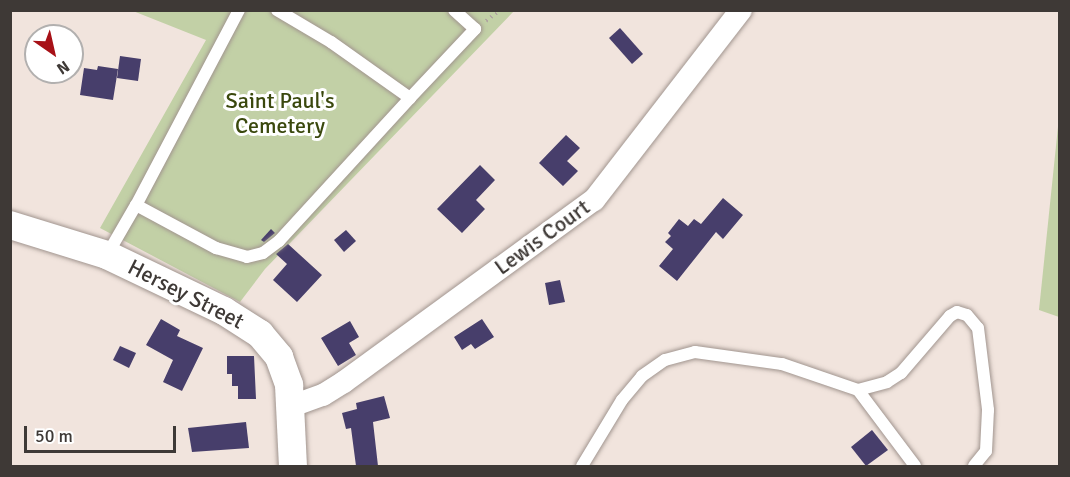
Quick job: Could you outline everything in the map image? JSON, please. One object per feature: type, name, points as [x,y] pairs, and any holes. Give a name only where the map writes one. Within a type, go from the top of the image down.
[{"type":"street","name":"Lewis Court","points":[[292,406],[323,395],[344,382],[594,200],[741,10]]},
{"type":"street","name":"Hersey Street","points":[[10,225],[107,255],[224,311],[260,334],[279,357],[292,406],[293,466]]},
{"type":"lane","points":[[107,255],[136,205],[239,10]]},
{"type":"lane","points":[[278,10],[331,42],[410,98]]},
{"type":"lane","points":[[136,205],[216,248],[247,257],[263,253],[279,241],[475,29],[454,10]]},
{"type":"lane","points":[[858,390],[887,382],[901,373],[950,316],[957,312],[967,315],[978,328],[988,410],[986,451],[974,466]]},
{"type":"lane","points":[[582,466],[631,387],[652,368],[682,353],[714,352],[782,364],[858,390],[915,466]]},
{"type":"green space","name":"Saint Paul's Cemetery","points":[[133,11],[514,11],[265,269],[240,302],[100,228],[206,40]]},
{"type":"green space","points":[[1059,117],[1060,317],[1039,310]]},
{"type":"building","points":[[620,28],[643,54],[632,64],[609,38]]},
{"type":"building","points":[[120,56],[141,59],[138,81],[117,78]]},
{"type":"building","points":[[98,66],[118,69],[113,100],[80,95],[82,84],[84,84],[84,68],[97,70]]},
{"type":"building","points":[[566,135],[580,148],[567,161],[578,171],[563,186],[539,163]]},
{"type":"building","points":[[480,165],[495,180],[476,200],[485,209],[462,233],[437,209]]},
{"type":"building","points":[[723,198],[743,215],[723,239],[716,232],[677,281],[659,266],[673,249],[665,242],[671,236],[668,233],[679,219],[688,226],[694,219],[701,224]]},
{"type":"building","points":[[271,229],[275,233],[264,242],[261,240]]},
{"type":"building","points":[[346,230],[356,241],[344,252],[334,240]]},
{"type":"building","points":[[288,244],[322,275],[297,302],[273,280],[287,264],[276,254]]},
{"type":"building","points":[[560,280],[565,302],[549,305],[545,283]]},
{"type":"building","points":[[161,319],[180,330],[177,336],[203,348],[182,391],[163,382],[173,360],[146,345]]},
{"type":"building","points":[[482,319],[494,337],[475,349],[471,344],[462,350],[454,337]]},
{"type":"building","points":[[350,321],[359,337],[349,343],[356,355],[338,366],[321,338]]},
{"type":"building","points":[[120,346],[136,353],[129,368],[113,360]]},
{"type":"building","points":[[227,356],[254,356],[256,399],[238,399],[238,386],[232,386],[232,374],[227,374]]},
{"type":"building","points":[[384,396],[390,418],[373,422],[378,466],[356,466],[351,428],[346,429],[342,413],[357,409],[356,403]]},
{"type":"building","points":[[246,422],[249,448],[192,452],[188,428]]},
{"type":"building","points":[[872,430],[888,450],[866,466],[851,447]]}]
